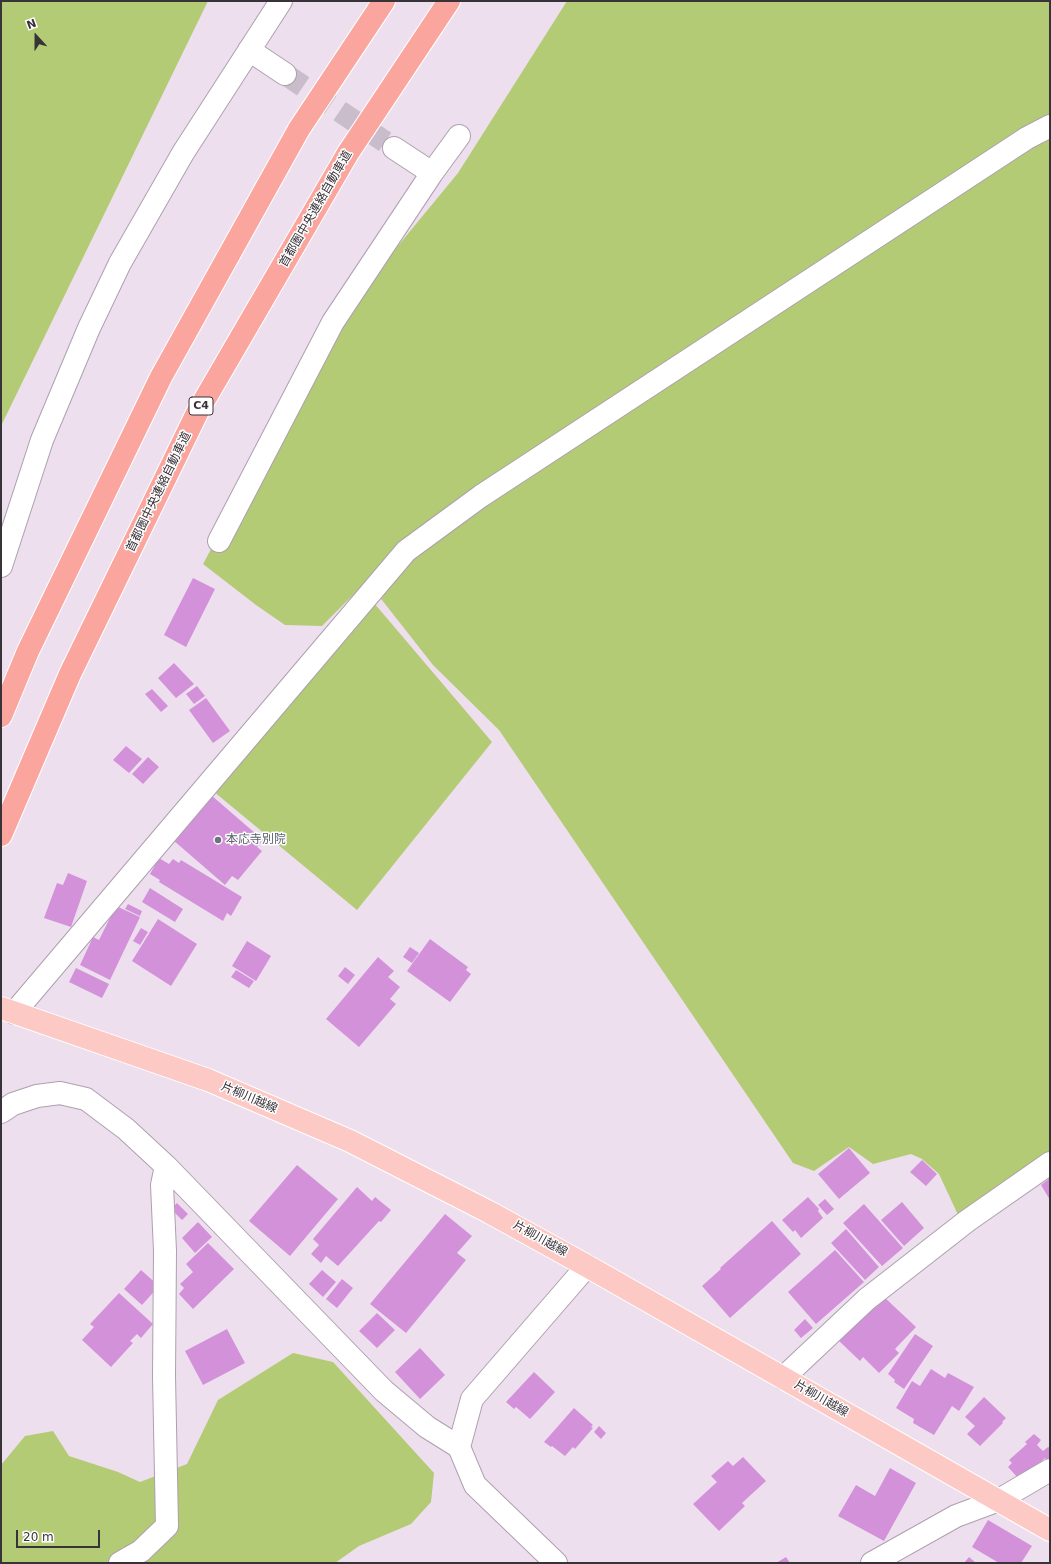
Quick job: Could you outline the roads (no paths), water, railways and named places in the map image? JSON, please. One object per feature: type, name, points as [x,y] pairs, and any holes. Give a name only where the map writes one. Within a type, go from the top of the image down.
[{"type":"highway","points":[[1,716],[28,650],[161,377],[299,129],[384,1]]},
{"type":"highway","name":"首都圏中央連絡自動車道","points":[[1,835],[70,674],[198,411],[348,154],[449,1]]},
{"type":"main road","name":"片柳川越線","points":[[8,1010],[208,1080],[350,1141],[489,1212],[587,1266],[1050,1530]]},
{"type":"street","points":[[1,566],[42,440],[89,328],[120,263],[183,153],[281,1]]},
{"type":"street","points":[[249,50],[285,74]]},
{"type":"street","points":[[8,1010],[406,551],[481,496],[1027,138],[1050,126]]},
{"type":"street","points":[[219,541],[333,322],[458,136]]},
{"type":"street","points":[[394,148],[432,173]]},
{"type":"street","points":[[1,1112],[14,1104],[37,1096],[60,1093],[86,1100],[126,1129],[166,1166],[384,1391],[426,1427],[460,1446]]},
{"type":"street","points":[[783,1378],[867,1299],[967,1221],[1050,1163]]},
{"type":"street","points":[[120,1563],[141,1551],[167,1526],[164,1376],[165,1251],[162,1185],[166,1166]]},
{"type":"street","points":[[556,1563],[475,1485],[460,1446],[472,1399],[587,1266]]},
{"type":"street","points":[[872,1563],[956,1516],[999,1500],[1050,1470]]},
{"type":"tunnel","points":[[285,74],[394,148]]},
{"type":"place","name":"本応寺別院","points":[[218,840]]}]
